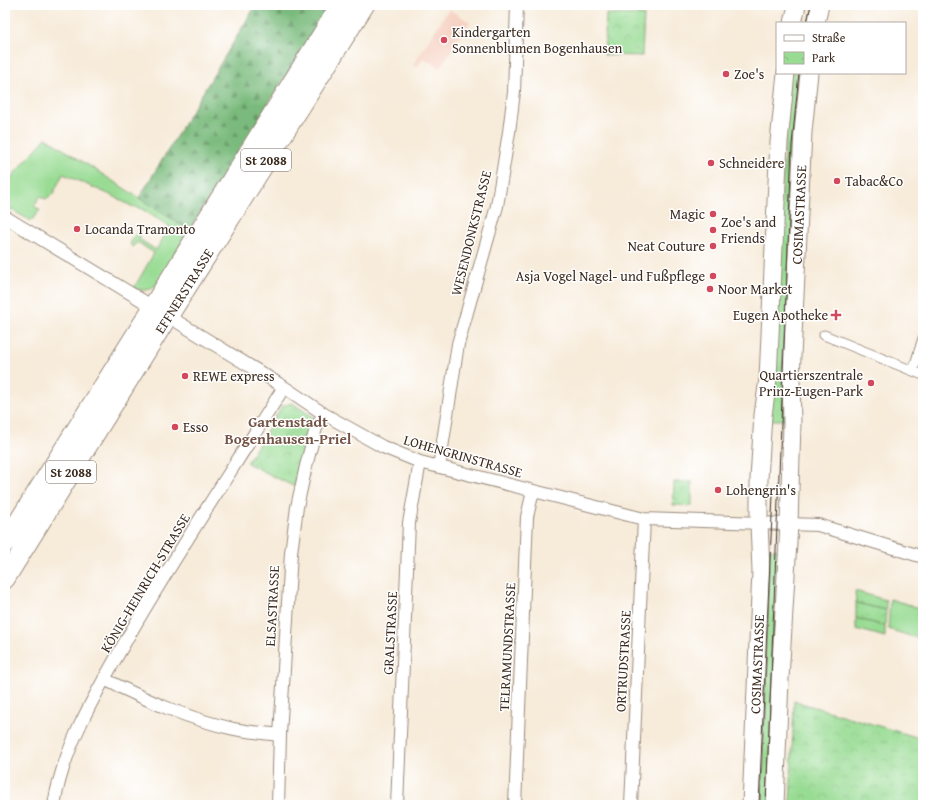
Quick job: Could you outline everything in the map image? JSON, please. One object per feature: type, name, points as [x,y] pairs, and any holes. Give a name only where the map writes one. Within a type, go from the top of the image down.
[{"type":"highway","name":"EFFNERSTRASSE","points":[[161,311],[341,5]]},
{"type":"highway","name":"EFFNERSTRASSE","points":[[161,311],[364,5]]},
{"type":"main road","points":[[793,22],[797,5]]},
{"type":"main road","points":[[816,22],[820,5]]},
{"type":"main road","name":"COSIMASTRASSE","points":[[751,805],[761,571],[759,523],[762,424],[768,379],[779,149],[786,74]]},
{"type":"main road","name":"COSIMASTRASSE","points":[[775,805],[780,679],[789,524],[792,423],[791,377],[803,132],[809,74]]},
{"type":"main road","name":"EFFNERSTRASSE","points":[[5,543],[161,311]]},
{"type":"main road","name":"EFFNERSTRASSE","points":[[5,579],[161,311]]},
{"type":"street","name":"WESENDONKSTRASSE","points":[[439,467],[458,344],[497,206],[514,92],[517,5]]},
{"type":"street","name":"LOHENGRINSTRASSE","points":[[5,217],[161,311],[284,387],[324,414],[383,447],[420,462],[644,519],[759,523]]},
{"type":"street","points":[[824,334],[923,375]]},
{"type":"street","points":[[913,371],[923,338]]},
{"type":"street","name":"KÖNIG-HEINRICH-STRASSE","points":[[54,805],[56,792],[71,746],[87,710],[104,679],[147,604],[284,387]]},
{"type":"street","name":"ELSASTRASSE","points":[[278,805],[280,735],[291,553],[299,495],[316,428],[324,414]]},
{"type":"street","name":"GRALSTRASSE","points":[[397,805],[410,523],[420,462]]},
{"type":"street","name":"TELRAMUNDSTRASSE","points":[[514,805],[527,518],[533,491]]},
{"type":"street","name":"ORTRUDSTRASSE","points":[[631,805],[644,519]]},
{"type":"street","points":[[759,523],[818,525],[923,557]]},
{"type":"street","points":[[104,679],[143,699],[184,715],[235,729],[280,735]]},
{"type":"shaded area","name":"Kindergarten Sonnenblumen Bogenhausen","points":[[449,9],[470,22],[440,68],[423,58],[417,67],[413,65]]},
{"type":"green space","points":[[256,5],[330,5],[189,230],[139,198]]},
{"type":"green space","points":[[606,14],[644,15],[642,56],[604,55]]},
{"type":"green space","points":[[789,74],[804,74],[788,420],[768,420]]},
{"type":"green space","points":[[46,138],[189,230],[157,284],[152,288],[140,290],[134,288],[154,253],[137,242],[133,247],[130,244],[136,233],[139,233],[141,235],[139,239],[156,250],[170,227],[142,209],[131,206],[115,197],[63,174],[53,194],[46,199],[40,196],[34,206],[40,210],[31,221],[5,206],[5,189],[14,174]]},
{"type":"green space","points":[[292,403],[312,416],[295,487],[247,463],[282,406]]},
{"type":"green space","points":[[674,482],[692,482],[692,506],[673,505]]},
{"type":"green space","points":[[765,549],[782,550],[771,805],[754,805]]},
{"type":"green space","points":[[855,591],[886,600],[886,610],[856,603]]},
{"type":"green space","points":[[890,599],[923,609],[923,635],[920,639],[888,629]]},
{"type":"green space","points":[[856,603],[886,610],[885,626],[856,618]]},
{"type":"green space","points":[[856,618],[885,626],[885,637],[856,629]]},
{"type":"green space","points":[[794,701],[923,739],[923,805],[790,805]]},
{"type":"tram line","points":[[807,22],[811,5]]},
{"type":"tram line","points":[[766,805],[792,145],[799,74]]},
{"type":"tram line","points":[[759,805],[773,494]]},
{"type":"place","name":"Kindergarten Sonnenblumen Bogenhausen","points":[[444,40]]},
{"type":"place","name":"Zoe's","points":[[726,74]]},
{"type":"place","name":"Schneidere","points":[[711,163]]},
{"type":"place","name":"Tabac&Co","points":[[837,181]]},
{"type":"place","name":"Magic","points":[[713,214]]},
{"type":"place","name":"Locanda Tramonto","points":[[77,229]]},
{"type":"place","name":"Zoe's and Friends","points":[[713,230]]},
{"type":"place","name":"Neat Couture","points":[[713,246]]},
{"type":"place","name":"Asja Vogel Nagel- und Fußpflege","points":[[713,276]]},
{"type":"place","name":"Noor Market","points":[[710,289]]},
{"type":"place","name":"Eugen Apotheke","points":[[836,315]]},
{"type":"place","name":"REWE express","points":[[185,376]]},
{"type":"place","name":"Quartierszentrale Prinz-Eugen-Park","points":[[871,383]]},
{"type":"place","name":"Esso","points":[[175,427]]},
{"type":"place","name":"Lohengrin's","points":[[718,490]]},
{"type":"district","name":"Gartenstadt Bogenhausen-Priel","points":[[288,430]]}]
